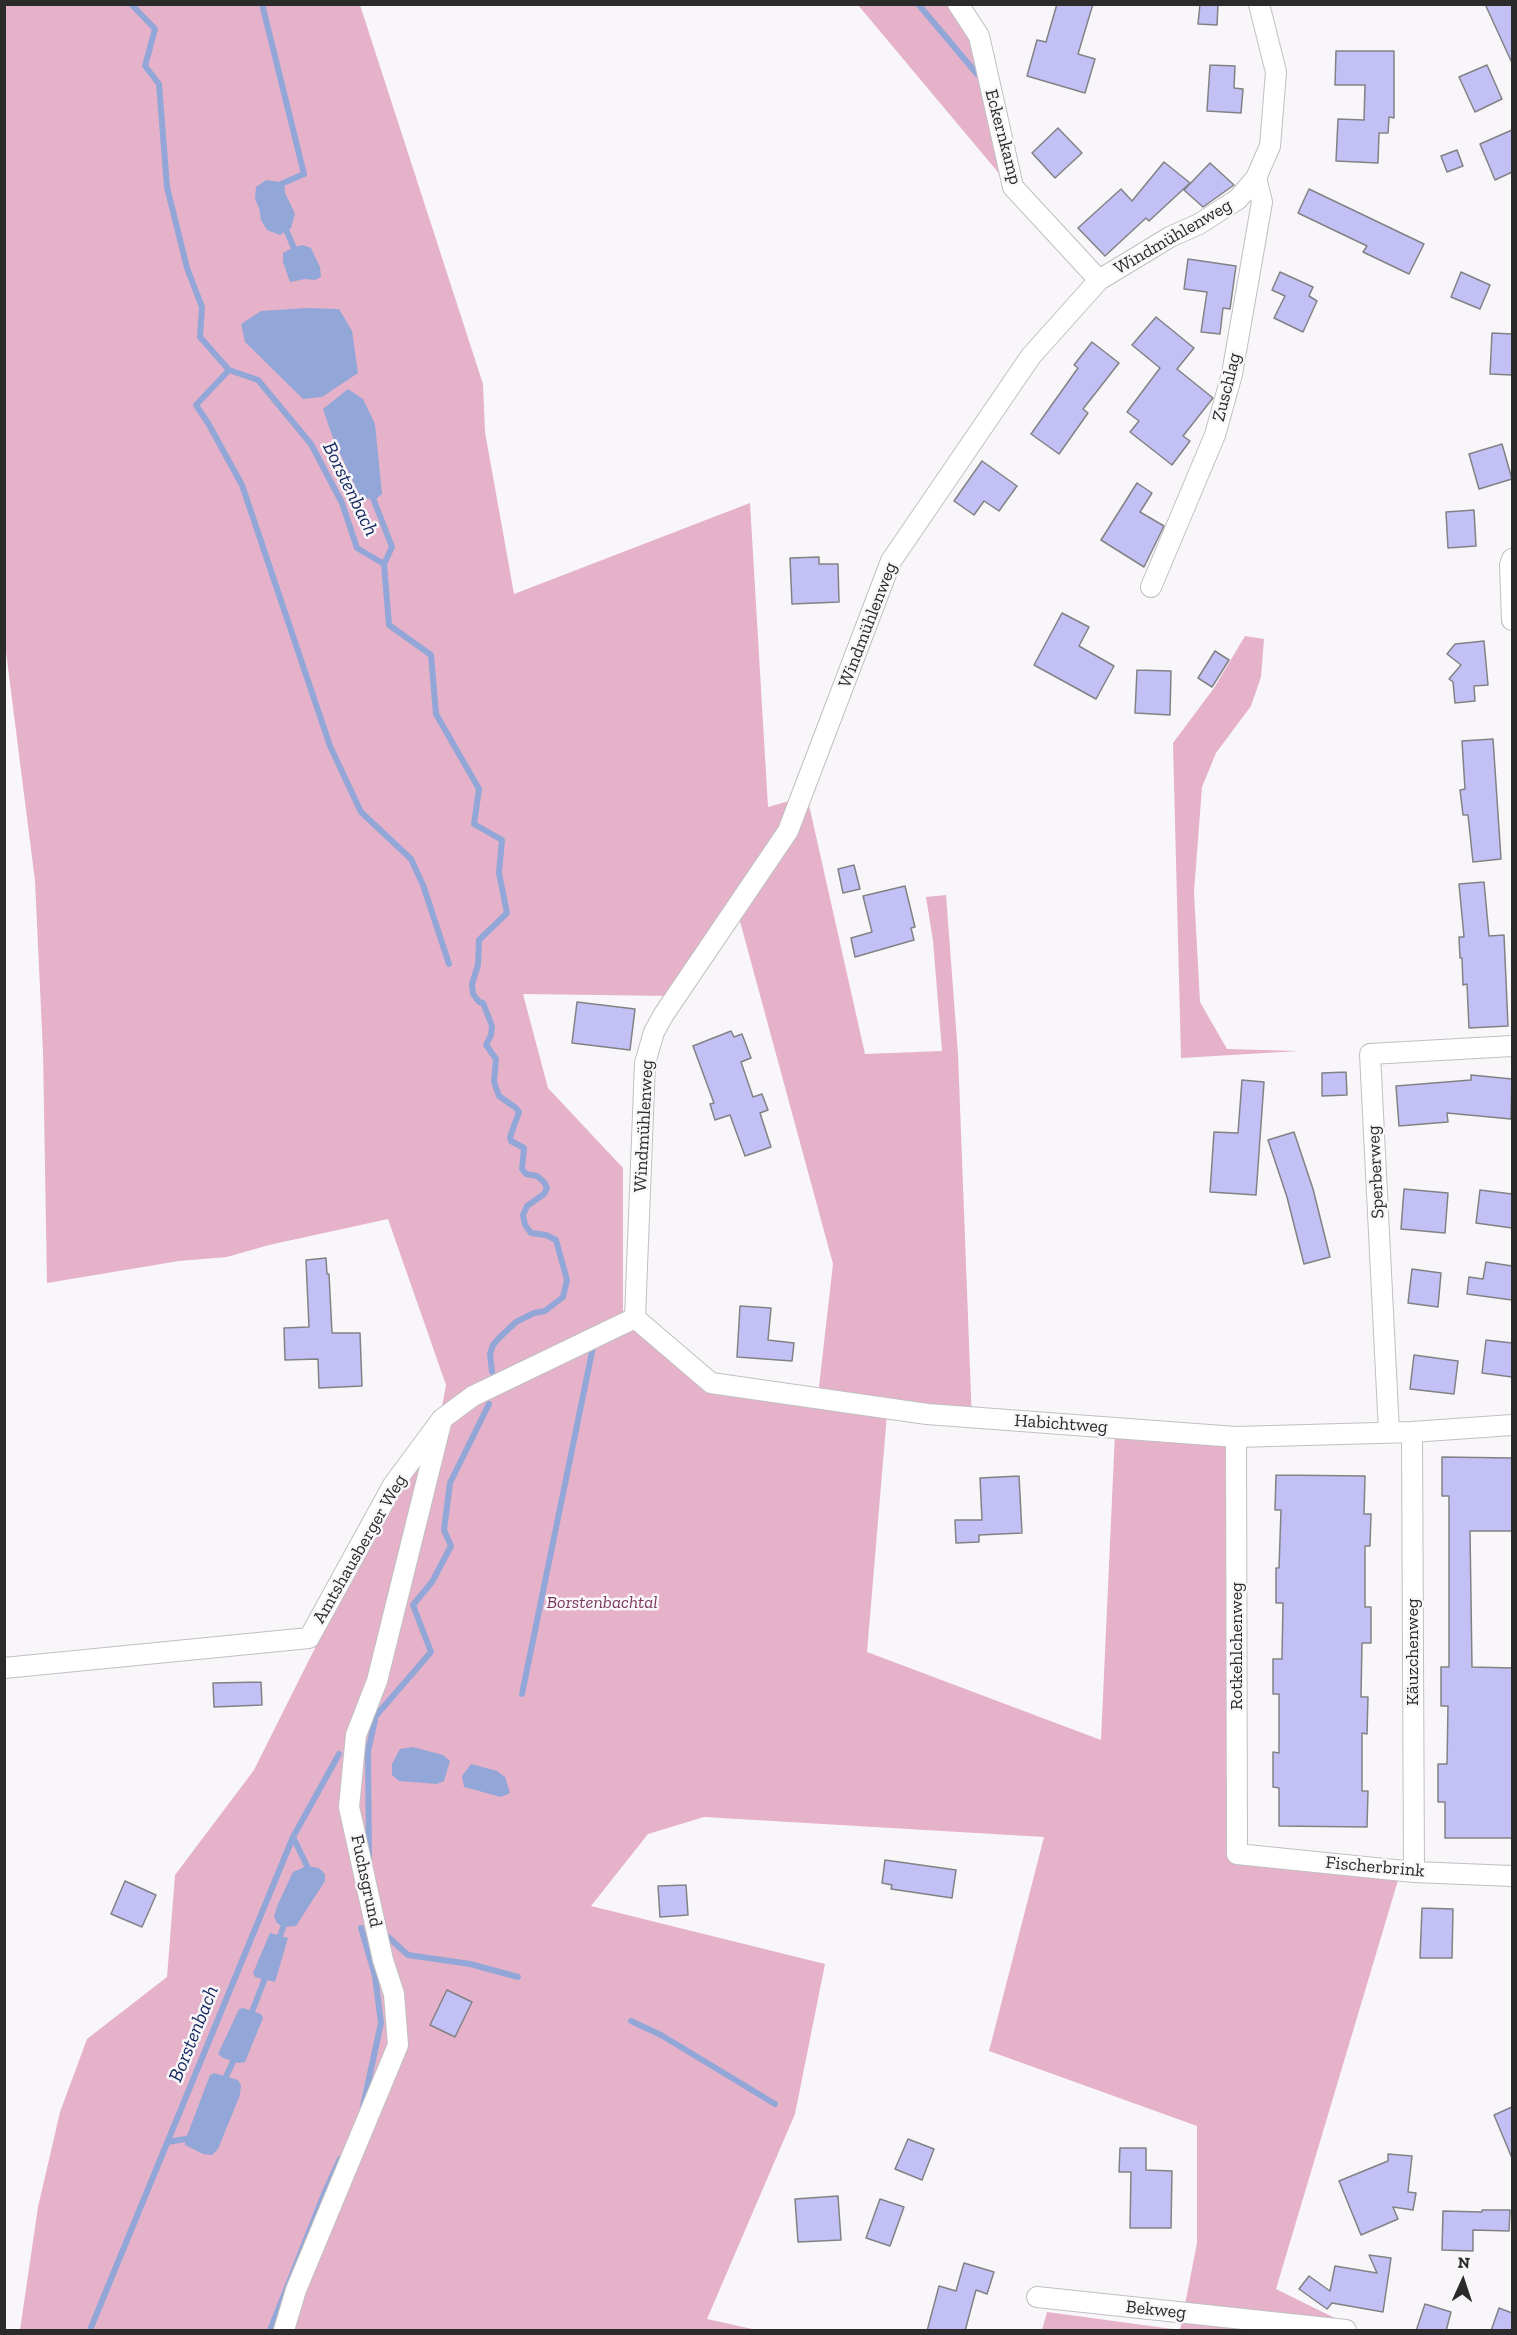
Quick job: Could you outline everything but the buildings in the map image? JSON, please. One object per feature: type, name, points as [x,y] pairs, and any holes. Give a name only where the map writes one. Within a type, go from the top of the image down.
[{"type":"street","name":"Eckernkamp","points":[[958,4],[978,36],[1012,187],[1099,280]]},
{"type":"street","name":"Windmühlenweg","points":[[635,1318],[645,1063],[654,1032],[788,831],[891,561],[1031,356],[1099,280],[1170,237],[1199,224],[1238,200],[1256,178],[1270,146],[1276,72],[1259,4]]},
{"type":"street","name":"Zuschlag","points":[[1151,587],[1215,435],[1232,374],[1262,202],[1256,178]]},
{"type":"street","points":[[1512,559],[1510,565],[1512,620]]},
{"type":"street","name":"Sperberweg","points":[[1389,1432],[1370,1054],[1512,1046]]},
{"type":"street","name":"Amtshausberger Weg","points":[[4,1668],[309,1638],[393,1485],[442,1419],[473,1396],[635,1318]]},
{"type":"street","name":"Habichtweg","points":[[635,1318],[711,1383],[927,1413],[1236,1437],[1412,1432],[1512,1425]]},
{"type":"street","name":"Fuchsgrund","points":[[284,2331],[296,2290],[398,2045],[394,1994],[383,1960],[350,1807],[356,1735],[376,1681],[442,1419]]},
{"type":"street","name":"Käuzchenweg","points":[[1412,1432],[1414,1872]]},
{"type":"street","name":"Rotkehlchenweg","points":[[1236,1437],[1237,1854]]},
{"type":"street","name":"Fischerbrink","points":[[1237,1854],[1414,1872],[1512,1876]]},
{"type":"street","name":"Bekweg","points":[[1037,2297],[1346,2331]]},
{"type":"green space","name":"Borstenbachtal","points":[[4,5],[360,5],[483,384],[485,432],[514,594],[750,503],[768,807],[807,796],[865,1054],[942,1051],[933,941],[926,897],[946,895],[958,1054],[972,1422],[887,1414],[867,1652],[1101,1740],[1115,1433],[1225,1443],[1230,1856],[1399,1877],[1276,2289],[1359,2330],[1180,2330],[1197,2243],[1197,2126],[989,2051],[1044,1837],[704,1817],[648,1834],[591,1906],[825,1964],[795,2114],[707,2319],[757,2330],[20,2330],[38,2207],[60,2112],[87,2039],[167,1977],[175,1875],[254,1770],[392,1494],[438,1428],[446,1385],[388,1219],[269,1245],[227,1257],[179,1261],[47,1283],[43,1053],[35,881],[4,636]],"holes":[[[735,903],[833,1264],[817,1404],[706,1393],[623,1316],[623,1168],[548,1088],[523,994],[672,996]]]},
{"type":"green space","points":[[858,5],[952,5],[979,42],[1007,183]]},
{"type":"green space","points":[[1245,636],[1264,639],[1261,677],[1251,706],[1216,753],[1202,787],[1194,892],[1200,1002],[1227,1049],[1299,1051],[1181,1058],[1173,743],[1214,688]]},
{"type":"green space","points":[[1047,2312],[1180,2330],[1042,2330]]},
{"type":"water","points":[[266,180],[280,182],[295,214],[291,228],[280,235],[267,230],[261,220],[255,199],[256,187]]},
{"type":"water","points":[[303,245],[311,248],[320,267],[321,277],[315,280],[290,282],[283,262],[283,253]]},
{"type":"water","points":[[307,308],[339,309],[352,331],[358,373],[322,397],[303,399],[245,342],[241,324],[261,311]]},
{"type":"water","points":[[348,389],[363,399],[375,424],[382,494],[375,500],[360,497],[333,438],[323,409]]},
{"type":"water","points":[[413,1747],[443,1755],[450,1761],[444,1781],[437,1784],[399,1781],[392,1775],[392,1764],[400,1749]]},
{"type":"water","points":[[471,1764],[497,1771],[505,1777],[510,1793],[501,1797],[464,1787],[462,1776]]},
{"type":"water","points":[[307,1866],[319,1868],[325,1874],[325,1881],[296,1926],[283,1927],[277,1923],[274,1916],[278,1904],[293,1872]]},
{"type":"water","points":[[270,1933],[288,1938],[275,1982],[255,1977],[253,1973]]},
{"type":"water","points":[[243,2008],[261,2014],[263,2018],[245,2062],[239,2063],[218,2054],[239,2009]]},
{"type":"water","points":[[214,2073],[238,2080],[241,2085],[240,2095],[218,2149],[212,2155],[203,2154],[185,2145],[185,2141],[210,2075]]},
{"type":"waterway","name":"Borstenbach","points":[[131,4],[155,29],[145,66],[159,84],[167,187],[187,268],[202,307],[200,337],[229,370],[258,380],[311,444],[342,503],[357,548],[384,564],[389,625],[431,655],[436,714],[479,789],[474,824],[502,840],[499,873],[507,913],[479,940],[478,965],[472,984],[473,994],[479,1002],[483,1003],[492,1026],[486,1045],[496,1059],[494,1082],[499,1096],[519,1112],[510,1137],[511,1141],[524,1148],[522,1169],[526,1174],[537,1176],[547,1188],[544,1194],[527,1206],[523,1215],[525,1225],[531,1233],[546,1235],[556,1240],[567,1280],[563,1297],[545,1311],[534,1313],[516,1322],[493,1345],[490,1354],[492,1372]]},
{"type":"waterway","points":[[262,4],[304,174],[281,184],[282,190]]},
{"type":"waterway","points":[[918,4],[977,74]]},
{"type":"waterway","points":[[285,227],[296,253]]},
{"type":"waterway","points":[[229,370],[196,405],[242,485],[330,746],[361,812],[411,859],[423,885],[449,964]]},
{"type":"waterway","points":[[371,493],[392,547],[384,564]]},
{"type":"waterway","points":[[522,1694],[593,1347]]},
{"type":"waterway","name":"Borstenbach","points":[[367,1726],[431,1652],[413,1605],[432,1582],[451,1546],[444,1530],[450,1483],[489,1404]]},
{"type":"waterway","name":"Borstenbach","points":[[369,1859],[368,1751],[375,1720]]},
{"type":"waterway","name":"Borstenbach","points":[[90,2330],[293,1837],[339,1754]]},
{"type":"waterway","points":[[293,1837],[307,1866],[304,1874]]},
{"type":"waterway","points":[[278,1941],[286,1920]]},
{"type":"waterway","name":"Borstenbach","points":[[361,1928],[375,1976],[381,2023],[363,2106]]},
{"type":"waterway","points":[[387,1936],[408,1955],[470,1964],[518,1977]]},
{"type":"waterway","points":[[250,2017],[267,1973]]},
{"type":"waterway","points":[[631,2021],[661,2035],[775,2104]]},
{"type":"waterway","points":[[224,2081],[236,2055]]},
{"type":"waterway","points":[[168,2142],[191,2138]]},
{"type":"waterway","name":"Borstenbach","points":[[270,2330],[340,2159]]}]
